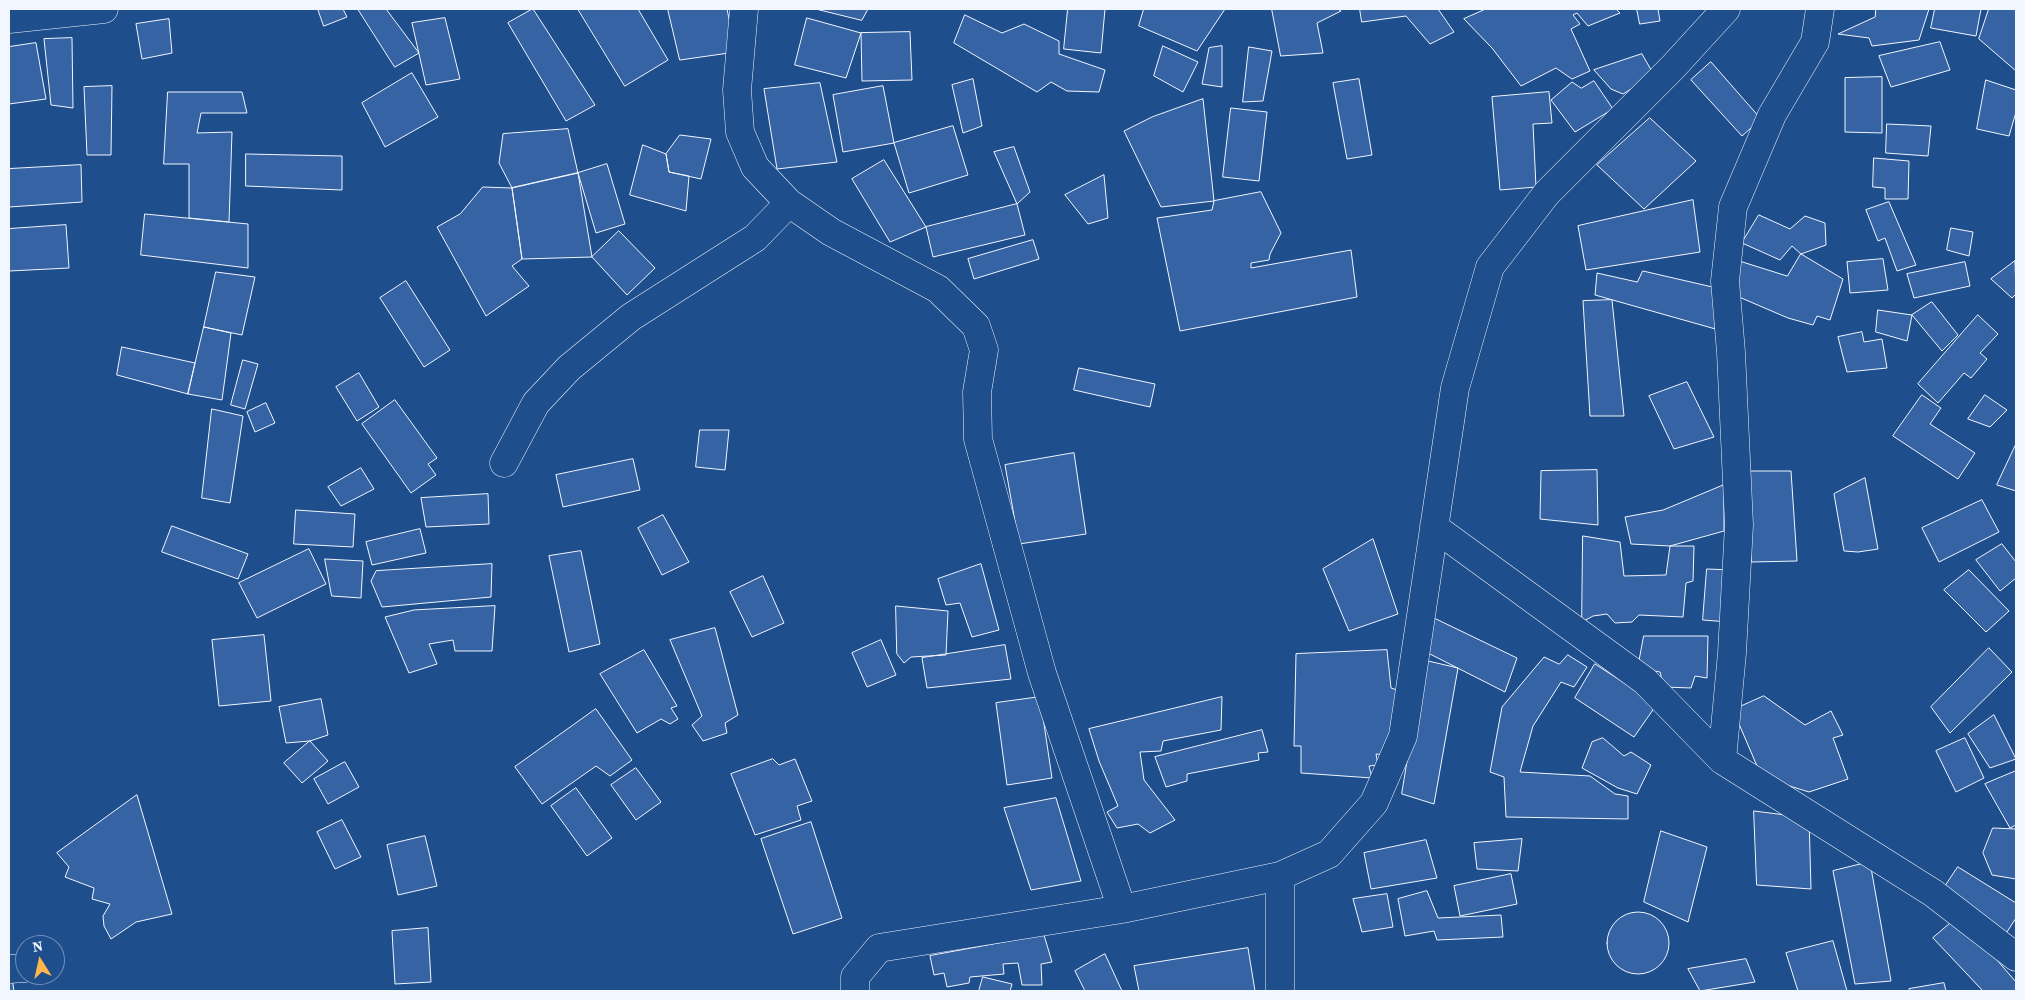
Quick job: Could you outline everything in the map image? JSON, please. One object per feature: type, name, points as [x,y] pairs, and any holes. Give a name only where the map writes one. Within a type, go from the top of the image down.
[{"type":"street","points":[[9,18],[104,9]]},
{"type":"street","points":[[744,9],[737,90],[740,132],[755,167],[789,203],[831,232],[938,289],[976,326],[984,350],[977,392],[978,439],[1042,673],[1122,909]]},
{"type":"street","points":[[855,991],[855,977],[878,948],[1122,909],[1280,876],[1329,854],[1374,803],[1403,736],[1455,388],[1490,267],[1546,193],[1673,67],[1726,9]]},
{"type":"street","points":[[1722,760],[1732,653],[1739,525],[1731,352],[1725,281],[1732,207],[1772,115],[1815,42],[1820,9]]},
{"type":"street","points":[[504,463],[536,403],[569,368],[631,317],[754,238],[789,203]]},
{"type":"street","points":[[1434,527],[1645,681],[1722,760],[1933,893],[2016,956]]},
{"type":"street","points":[[1280,876],[1280,991]]},
{"type":"building","points":[[318,9],[343,9],[347,17],[324,26]]},
{"type":"building","points":[[358,9],[386,9],[419,53],[395,67]]},
{"type":"building","points":[[533,9],[595,105],[566,121],[508,23]]},
{"type":"building","points":[[578,9],[638,9],[668,60],[625,86]]},
{"type":"building","points":[[668,9],[727,9],[736,52],[680,60]]},
{"type":"building","points":[[816,9],[868,9],[862,20]]},
{"type":"building","points":[[1068,9],[1105,9],[1101,53],[1064,49]]},
{"type":"building","points":[[1144,9],[1225,9],[1197,51],[1139,26]]},
{"type":"building","points":[[1272,9],[1338,9],[1341,11],[1317,23],[1323,53],[1281,56]]},
{"type":"building","points":[[1360,9],[1438,9],[1454,32],[1430,44],[1406,16],[1362,22]]},
{"type":"building","points":[[1486,9],[1616,9],[1620,13],[1588,26],[1577,13],[1573,15],[1580,24],[1571,29],[1590,71],[1572,79],[1556,68],[1521,86],[1492,48],[1464,19]]},
{"type":"building","points":[[1637,9],[1658,9],[1660,21],[1640,24]]},
{"type":"building","points":[[1876,9],[1929,9],[1919,40],[1872,46],[1869,38],[1838,34],[1875,17]]},
{"type":"building","points":[[1935,9],[1981,9],[1976,36],[1931,28]]},
{"type":"building","points":[[1989,9],[2016,9],[2016,71],[1979,39]]},
{"type":"building","points":[[965,15],[1002,33],[1024,24],[1059,41],[1059,54],[1105,70],[1099,92],[1067,91],[1051,82],[1037,92],[954,43]]},
{"type":"building","points":[[445,18],[460,79],[426,85],[412,23]]},
{"type":"building","points":[[807,18],[861,33],[846,78],[795,65]]},
{"type":"building","points":[[169,19],[172,53],[142,59],[136,24]]},
{"type":"building","points":[[910,32],[912,80],[862,81],[861,33]]},
{"type":"building","points":[[72,38],[73,108],[51,105],[44,39]]},
{"type":"building","points":[[1940,42],[1950,70],[1891,87],[1879,56]]},
{"type":"building","points":[[36,43],[46,99],[9,104],[9,47]]},
{"type":"building","points":[[1163,46],[1198,62],[1183,92],[1154,76]]},
{"type":"building","points":[[1222,46],[1222,87],[1202,84],[1209,48]]},
{"type":"building","points":[[1249,47],[1272,51],[1263,101],[1243,102]]},
{"type":"building","points":[[1642,54],[1654,75],[1623,94],[1611,89],[1594,70]]},
{"type":"building","points":[[1711,62],[1761,119],[1742,136],[1691,80]]},
{"type":"building","points":[[412,73],[438,117],[385,147],[362,103]]},
{"type":"building","points":[[1882,77],[1882,133],[1845,132],[1845,78]]},
{"type":"building","points":[[973,79],[982,126],[963,133],[952,85]]},
{"type":"building","points":[[1359,79],[1372,155],[1347,159],[1333,83]]},
{"type":"building","points":[[1986,80],[2016,90],[2016,112],[2009,136],[1977,129]]},
{"type":"building","points":[[1594,81],[1613,109],[1575,132],[1551,100],[1572,82],[1581,88]]},
{"type":"building","points":[[820,83],[837,162],[777,169],[764,89]]},
{"type":"building","points":[[112,86],[111,155],[87,155],[84,87]]},
{"type":"building","points":[[883,86],[894,143],[843,152],[833,95]]},
{"type":"building","points":[[168,92],[242,92],[247,113],[201,113],[197,133],[232,132],[229,222],[189,218],[189,164],[164,164]]},
{"type":"building","points":[[1549,92],[1552,123],[1533,124],[1536,187],[1500,190],[1492,97]]},
{"type":"building","points":[[1203,99],[1214,201],[1161,207],[1124,131],[1152,117]]},
{"type":"building","points":[[1231,108],[1267,112],[1259,181],[1223,177]]},
{"type":"building","points":[[1650,118],[1696,161],[1644,209],[1597,165]]},
{"type":"building","points":[[1887,124],[1931,126],[1928,156],[1886,153]]},
{"type":"building","points":[[953,126],[968,175],[909,193],[894,143]]},
{"type":"building","points":[[568,129],[578,173],[512,188],[499,163],[503,134]]},
{"type":"building","points":[[680,135],[711,139],[701,179],[669,172],[666,154]]},
{"type":"building","points":[[643,145],[666,154],[669,172],[689,176],[686,211],[630,195]]},
{"type":"building","points":[[1014,147],[1030,192],[1017,204],[994,152]]},
{"type":"building","points":[[246,154],[342,156],[342,190],[246,186]]},
{"type":"building","points":[[1874,158],[1909,161],[1908,199],[1885,199],[1885,188],[1873,187]]},
{"type":"building","points":[[884,160],[926,227],[890,242],[852,179]]},
{"type":"building","points":[[607,164],[625,224],[596,233],[578,173]]},
{"type":"building","points":[[81,165],[82,202],[9,207],[9,169]]},
{"type":"building","points":[[578,173],[592,257],[522,259],[512,188]]},
{"type":"building","points":[[1104,175],[1108,218],[1088,224],[1065,195]]},
{"type":"building","points":[[483,187],[512,188],[522,259],[512,266],[529,286],[486,316],[437,227],[460,214]]},
{"type":"building","points":[[1261,192],[1281,233],[1270,254],[1269,260],[1251,263],[1251,268],[1351,250],[1357,297],[1180,331],[1157,218],[1212,210],[1214,201]]},
{"type":"building","points":[[1693,200],[1700,252],[1586,270],[1578,226]]},
{"type":"building","points":[[1889,202],[1916,265],[1897,271],[1885,238],[1878,241],[1866,210]]},
{"type":"building","points":[[1017,204],[1025,235],[933,257],[926,227]]},
{"type":"building","points":[[145,214],[248,224],[248,268],[141,255]]},
{"type":"building","points":[[1759,215],[1790,229],[1805,216],[1825,223],[1826,245],[1801,254],[1792,246],[1780,260],[1742,243]]},
{"type":"building","points":[[66,225],[69,268],[9,271],[9,229]]},
{"type":"building","points":[[1951,228],[1973,232],[1969,256],[1947,250]]},
{"type":"building","points":[[619,231],[655,268],[627,295],[592,257]]},
{"type":"building","points":[[1033,240],[1039,259],[974,279],[968,259]]},
{"type":"building","points":[[1801,254],[1843,279],[1830,320],[1817,316],[1813,325],[1788,318],[1732,294],[1733,259],[1787,276]]},
{"type":"building","points":[[1883,259],[1888,290],[1850,293],[1847,262]]},
{"type":"building","points":[[2015,261],[2016,294],[2012,298],[1991,279]]},
{"type":"building","points":[[1965,262],[1970,286],[1914,298],[1907,274]]},
{"type":"building","points":[[1643,271],[1721,289],[1719,330],[1595,295],[1597,273],[1637,282]]},
{"type":"building","points":[[216,272],[255,277],[242,335],[204,327]]},
{"type":"building","points":[[406,281],[450,350],[424,367],[380,298]]},
{"type":"building","points":[[1612,300],[1624,416],[1590,416],[1583,301]]},
{"type":"building","points":[[1932,302],[1958,335],[1942,351],[1912,315]]},
{"type":"building","points":[[1878,310],[1912,315],[1907,341],[1876,332]]},
{"type":"building","points":[[1978,315],[1998,334],[1980,353],[1987,359],[1971,378],[1964,373],[1938,403],[1918,384]]},
{"type":"building","points":[[204,327],[231,333],[222,400],[188,394]]},
{"type":"building","points":[[1862,332],[1864,342],[1882,339],[1887,368],[1847,372],[1838,337]]},
{"type":"building","points":[[122,347],[195,363],[188,394],[117,375]]},
{"type":"building","points":[[243,360],[258,364],[245,409],[231,405]]},
{"type":"building","points":[[1079,368],[1155,384],[1150,407],[1074,390]]},
{"type":"building","points":[[359,373],[379,407],[357,421],[336,387]]},
{"type":"building","points":[[1687,382],[1714,437],[1674,449],[1649,396]]},
{"type":"building","points":[[1922,395],[1941,408],[1930,424],[1975,453],[1958,479],[1893,436]]},
{"type":"building","points":[[1985,395],[2007,410],[1990,427],[1968,419]]},
{"type":"building","points":[[395,400],[437,458],[428,464],[436,475],[411,493],[362,424]]},
{"type":"building","points":[[266,403],[275,423],[255,432],[247,412]]},
{"type":"building","points":[[212,409],[243,416],[230,503],[202,498]]},
{"type":"building","points":[[700,430],[729,430],[725,470],[696,467]]},
{"type":"building","points":[[2016,444],[2016,491],[1997,485]]},
{"type":"building","points":[[1074,453],[1086,534],[1019,544],[1005,465]]},
{"type":"building","points":[[633,459],[640,490],[563,507],[556,475]]},
{"type":"building","points":[[361,468],[374,489],[341,506],[328,487]]},
{"type":"building","points":[[1597,470],[1598,525],[1540,519],[1541,471]]},
{"type":"building","points":[[1744,471],[1791,471],[1797,561],[1752,562]]},
{"type":"building","points":[[1865,478],[1878,549],[1858,552],[1844,551],[1834,494]]},
{"type":"building","points":[[1724,485],[1724,531],[1670,546],[1631,544],[1625,517],[1663,510]]},
{"type":"building","points":[[488,494],[489,524],[426,527],[421,498]]},
{"type":"building","points":[[1982,500],[1999,532],[1939,562],[1922,528]]},
{"type":"building","points":[[296,510],[355,514],[353,547],[294,544]]},
{"type":"building","points":[[663,515],[689,562],[662,575],[638,528]]},
{"type":"building","points":[[172,526],[248,554],[238,579],[162,552]]},
{"type":"building","points":[[420,529],[426,553],[372,565],[366,542]]},
{"type":"building","points":[[1583,536],[1620,542],[1624,576],[1666,575],[1670,546],[1694,546],[1693,581],[1686,583],[1683,617],[1639,615],[1632,622],[1615,623],[1607,614],[1593,616],[1582,622]]},
{"type":"building","points":[[1373,539],[1398,614],[1349,631],[1323,569]]},
{"type":"building","points":[[2002,544],[2016,562],[2016,578],[2000,591],[1976,560]]},
{"type":"building","points":[[309,549],[326,584],[257,618],[239,583]]},
{"type":"building","points":[[581,551],[600,644],[569,652],[549,556]]},
{"type":"building","points":[[325,559],[363,561],[361,598],[332,596]]},
{"type":"building","points":[[492,564],[491,597],[382,607],[371,581],[376,571]]},
{"type":"building","points":[[981,564],[999,630],[972,637],[960,603],[946,605],[938,579]]},
{"type":"building","points":[[1707,569],[1732,570],[1728,622],[1703,620]]},
{"type":"building","points":[[1969,570],[2009,611],[1986,632],[1944,590]]},
{"type":"building","points":[[763,576],[784,623],[752,637],[730,592]]},
{"type":"building","points":[[495,606],[492,651],[455,651],[453,640],[429,644],[437,664],[409,673],[385,617],[414,610]]},
{"type":"building","points":[[896,606],[948,611],[946,655],[911,657],[904,663],[897,654]]},
{"type":"building","points":[[1434,618],[1517,658],[1505,692],[1422,650]]},
{"type":"building","points":[[715,628],[738,715],[725,723],[727,733],[703,741],[692,725],[702,716],[670,640]]},
{"type":"building","points":[[264,635],[271,701],[219,706],[212,640]]},
{"type":"building","points":[[1644,636],[1708,636],[1707,678],[1695,676],[1691,688],[1664,687],[1660,672],[1638,668]]},
{"type":"building","points":[[881,640],[896,675],[867,687],[852,653]]},
{"type":"building","points":[[1005,645],[1011,679],[927,688],[922,658]]},
{"type":"building","points":[[1989,648],[2012,672],[1950,733],[1931,707]]},
{"type":"building","points":[[644,650],[677,706],[671,708],[678,719],[670,724],[661,719],[637,733],[600,674]]},
{"type":"building","points":[[1387,650],[1391,688],[1397,690],[1388,755],[1376,754],[1378,765],[1369,766],[1372,778],[1301,773],[1301,746],[1294,746],[1296,654]]},
{"type":"building","points":[[1568,655],[1587,667],[1574,687],[1561,682],[1533,726],[1520,772],[1590,776],[1615,794],[1628,796],[1628,819],[1506,817],[1504,777],[1490,772],[1502,707],[1544,657],[1559,664]]},
{"type":"building","points":[[1424,660],[1458,668],[1434,804],[1402,794]]},
{"type":"building","points":[[1595,664],[1657,704],[1634,737],[1575,698]]},
{"type":"building","points":[[1764,696],[1805,725],[1831,711],[1843,735],[1833,738],[1848,779],[1809,792],[1783,784],[1760,773],[1733,710]]},
{"type":"building","points":[[1040,697],[1052,778],[1007,785],[996,703]]},
{"type":"building","points":[[1222,697],[1221,730],[1163,741],[1161,751],[1140,752],[1144,780],[1175,820],[1150,833],[1138,824],[1117,828],[1107,812],[1118,806],[1099,761],[1089,729]]},
{"type":"building","points":[[321,699],[328,735],[310,741],[286,743],[279,707]]},
{"type":"building","points":[[596,709],[632,760],[610,776],[596,766],[542,804],[515,767]]},
{"type":"building","points":[[1994,715],[2016,759],[1990,768],[1968,734]]},
{"type":"building","points":[[1262,730],[1268,752],[1258,753],[1259,760],[1187,774],[1187,781],[1166,787],[1155,757]]},
{"type":"building","points":[[1603,738],[1624,756],[1631,752],[1651,765],[1637,794],[1618,788],[1582,768],[1592,742]]},
{"type":"building","points":[[1965,738],[1984,778],[1956,792],[1936,751]]},
{"type":"building","points":[[310,741],[328,761],[302,783],[284,763]]},
{"type":"building","points":[[773,759],[779,765],[795,759],[812,801],[797,806],[801,820],[755,835],[731,774]]},
{"type":"building","points":[[345,762],[359,787],[328,804],[314,779]]},
{"type":"building","points":[[636,768],[661,802],[636,820],[611,785]]},
{"type":"building","points":[[2016,771],[2016,825],[2010,828],[1985,784]]},
{"type":"building","points":[[576,788],[612,838],[587,856],[551,806]]},
{"type":"building","points":[[137,795],[172,914],[136,922],[111,939],[104,926],[103,916],[110,904],[92,899],[94,888],[65,877],[69,867],[57,853]]},
{"type":"building","points":[[1056,798],[1081,881],[1031,890],[1004,808]]},
{"type":"building","points":[[1754,811],[1809,818],[1811,889],[1757,885]]},
{"type":"building","points":[[342,820],[361,857],[335,869],[317,832]]},
{"type":"building","points":[[811,822],[842,918],[793,934],[761,839]]},
{"type":"building","points":[[1993,828],[2016,829],[2016,879],[1992,875],[1983,853]]},
{"type":"building","points":[[1661,831],[1707,847],[1688,922],[1644,902]]},
{"type":"building","points":[[425,836],[437,886],[398,895],[387,845]]},
{"type":"building","points":[[1522,839],[1518,871],[1477,869],[1474,843]]},
{"type":"building","points":[[1426,840],[1437,878],[1371,889],[1364,853]]},
{"type":"building","points":[[1870,862],[1891,981],[1855,984],[1833,871]]},
{"type":"building","points":[[1958,867],[2016,903],[2016,918],[2005,935],[1940,894]]},
{"type":"building","points":[[1511,874],[1517,904],[1460,916],[1454,886]]},
{"type":"building","points":[[1427,891],[1438,918],[1501,915],[1503,937],[1437,940],[1434,931],[1405,936],[1398,899]]},
{"type":"building","points":[[1387,894],[1393,927],[1362,932],[1353,899]]},
{"type":"building","points":[[1632,912],[1644,912],[1660,921],[1667,931],[1669,943],[1667,955],[1660,965],[1644,974],[1632,974],[1621,969],[1612,960],[1607,949],[1607,937],[1612,926],[1621,917]]},
{"type":"building","points":[[1959,916],[2016,982],[2016,991],[1983,991],[1933,938]]},
{"type":"building","points":[[428,928],[431,982],[395,984],[392,931]]},
{"type":"building","points":[[1044,935],[1052,962],[1041,964],[1042,985],[1022,985],[1018,963],[1003,964],[1004,974],[970,977],[969,983],[947,987],[944,973],[934,975],[930,956]]},
{"type":"building","points":[[1833,941],[1847,991],[1798,991],[1786,953]]},
{"type":"building","points":[[1248,948],[1255,991],[1139,991],[1134,966]]},
{"type":"building","points":[[1105,954],[1122,991],[1085,991],[1075,971]]},
{"type":"building","points":[[1746,959],[1755,982],[1700,991],[1688,969]]},
{"type":"building","points":[[983,977],[1012,984],[1010,991],[979,991]]},
{"type":"building","points":[[9,978],[12,978],[14,991],[9,991]]},
{"type":"building","points":[[1944,983],[1946,991],[1909,991],[1909,989]]}]
